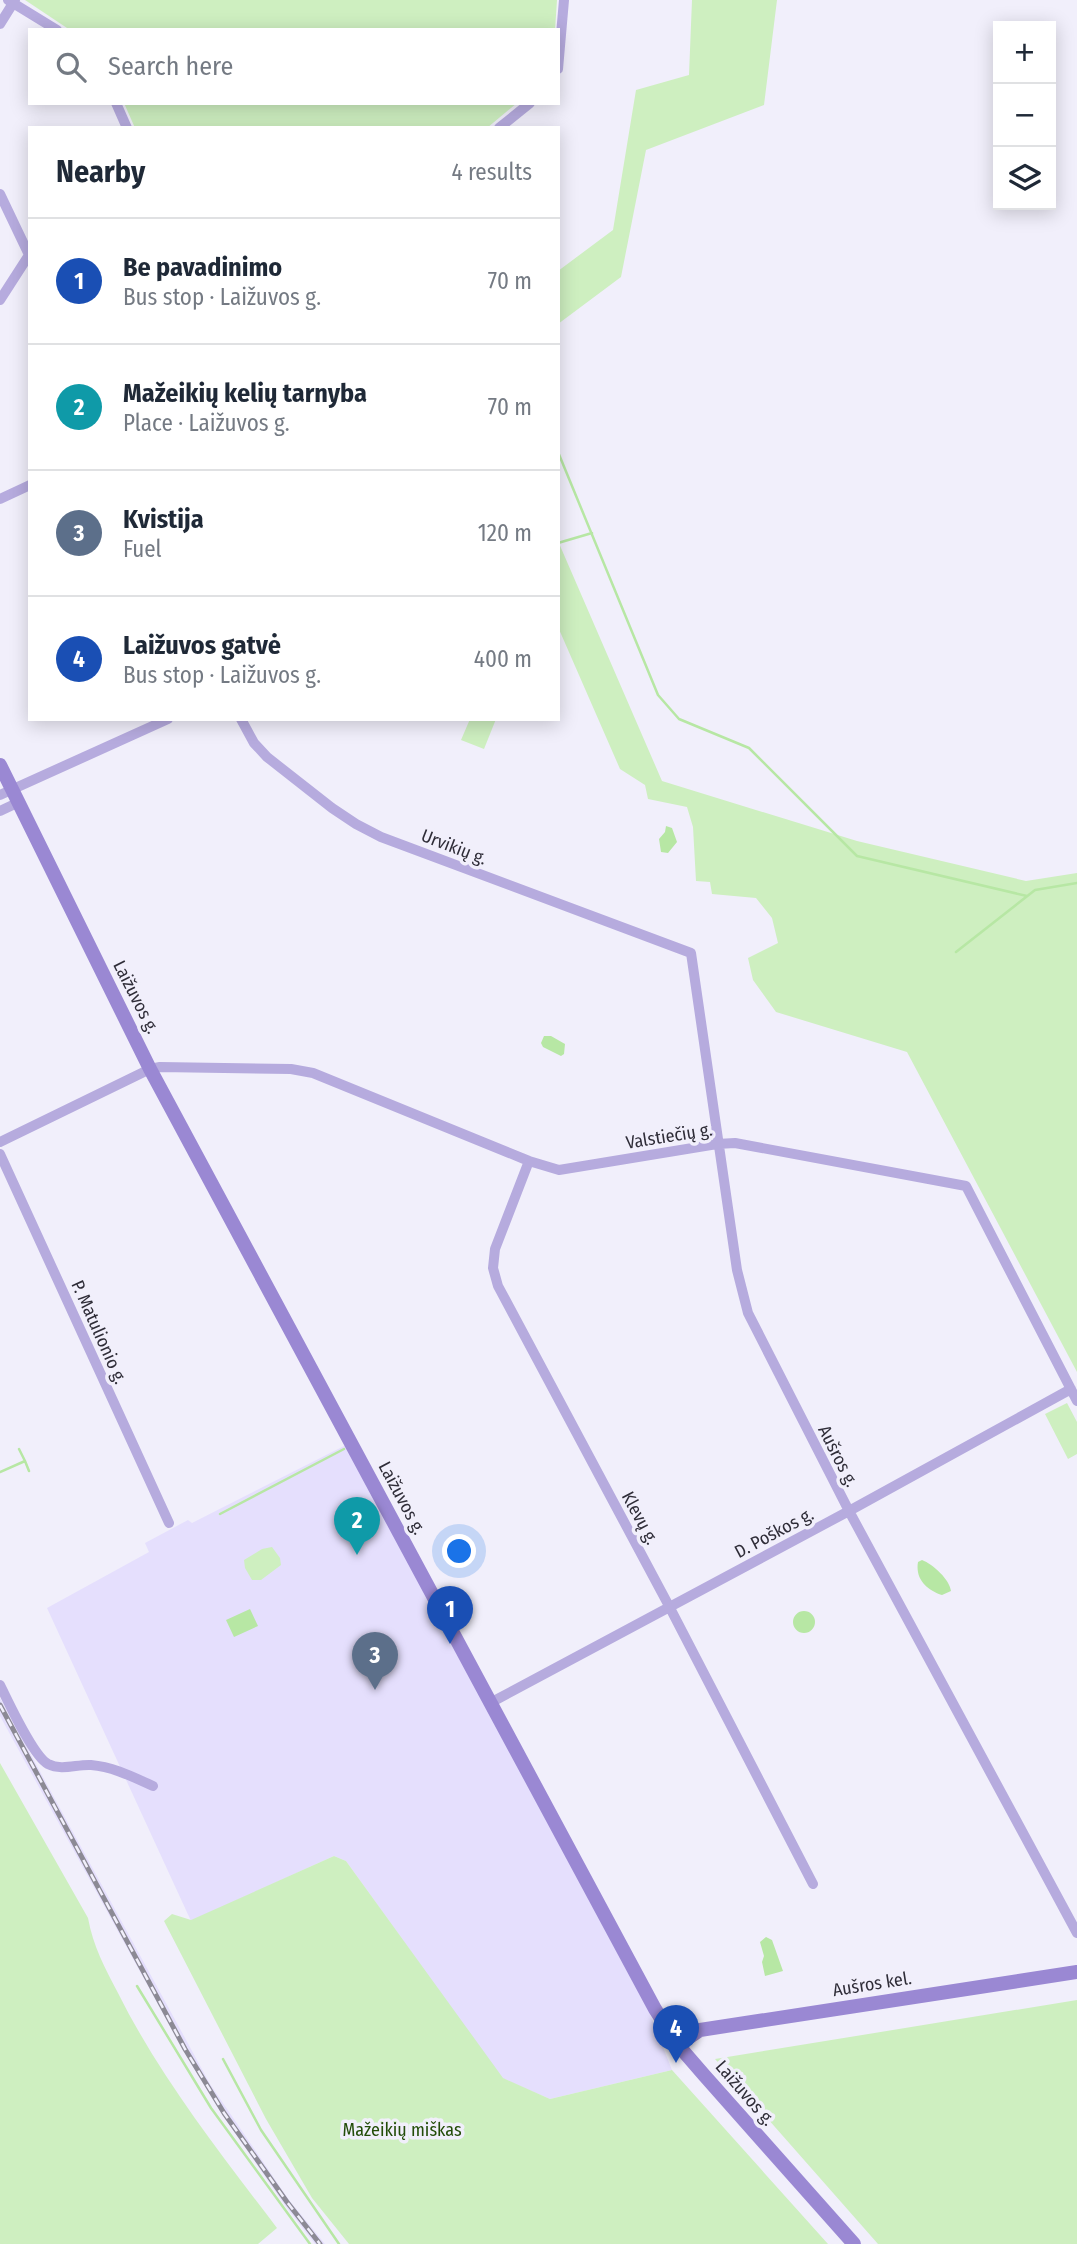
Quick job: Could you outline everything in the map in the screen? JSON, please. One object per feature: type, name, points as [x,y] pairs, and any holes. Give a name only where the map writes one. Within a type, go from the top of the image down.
[{"type":"main road","name":"Laižuvos g.","points":[[0,765],[10,796],[150,1069],[655,2009],[678,2045],[854,2244]]},
{"type":"main road","name":"Aušros kel.","points":[[678,2045],[700,2030],[1077,1972]]},
{"type":"street","points":[[560,46],[564,0]]},
{"type":"street","points":[[0,24],[12,1],[54,28]]},
{"type":"street","points":[[117,105],[126,126]]},
{"type":"street","points":[[501,126],[528,105]]},
{"type":"street","points":[[0,194],[28,254]]},
{"type":"street","points":[[0,300],[28,258]]},
{"type":"street","points":[[0,499],[28,486]]},
{"type":"street","points":[[0,811],[10,796],[164,721]]},
{"type":"street","name":"Urvikių g.","points":[[242,721],[254,744],[267,757],[356,824],[381,837],[691,953]]},
{"type":"street","name":"Aušros g.","points":[[691,953],[717,1144],[737,1270],[748,1313],[849,1511],[1077,1933]]},
{"type":"street","points":[[0,1142],[150,1069]]},
{"type":"street","name":"Valstiečių g.","points":[[150,1069],[264,1069],[313,1073],[529,1161],[559,1170],[735,1143],[966,1186],[1077,1401]]},
{"type":"street","name":"P. Matulionio g.","points":[[0,1154],[169,1523]]},
{"type":"street","name":"Klevų g.","points":[[529,1161],[495,1249],[493,1268],[498,1286],[670,1606],[813,1884]]},
{"type":"street","name":"D. Poškos g.","points":[[490,1703],[1071,1389]]},
{"type":"street","points":[[0,1685],[33,1747],[47,1764],[63,1768],[91,1765],[124,1772],[153,1786]]},
{"type":"shaded area","points":[[666,826],[672,828],[677,842],[668,853],[661,852],[659,839]]},
{"type":"shaded area","points":[[544,1036],[551,1036],[565,1044],[564,1054],[561,1056],[543,1047],[541,1043]]},
{"type":"shaded area","points":[[346,1445],[650,2014],[672,2070],[550,2099],[502,2078],[346,1861],[334,1856],[191,1921],[47,1608],[149,1552],[145,1543],[188,1520],[192,1523]]},
{"type":"shaded area","points":[[922,1560],[940,1573],[948,1582],[951,1591],[942,1595],[923,1583],[918,1574],[918,1562]]},
{"type":"shaded area","points":[[250,1609],[258,1626],[234,1637],[226,1620]]},
{"type":"shaded area","points":[[804,1611],[812,1614],[815,1622],[812,1630],[804,1633],[796,1630],[793,1622],[796,1614]]},
{"type":"shaded area","points":[[0,1698],[210,2084],[289,2200],[325,2244],[315,2244],[284,2204],[222,2114],[183,2050],[0,1716]]},
{"type":"shaded area","points":[[766,1937],[772,1940],[783,1971],[765,1976],[760,1942]]},
{"type":"green space","points":[[25,0],[557,0],[555,28],[67,28]]},
{"type":"green space","points":[[692,0],[777,0],[764,105],[646,150],[621,277],[560,323],[560,270],[613,230],[636,90],[689,75]]},
{"type":"green space","points":[[125,105],[515,105],[489,126],[134,126]]},
{"type":"green space","points":[[560,546],[662,781],[857,841],[1026,881],[1077,873],[1077,1372],[907,1052],[776,1012],[753,980],[748,958],[778,943],[772,918],[756,898],[712,894],[710,882],[696,881],[693,827],[687,807],[648,799],[645,785],[620,769],[560,632]]},
{"type":"green space","points":[[469,721],[495,721],[484,749],[461,740]]},
{"type":"green space","points":[[1067,1403],[1077,1422],[1077,1454],[1068,1459],[1045,1414]]},
{"type":"green space","points":[[272,1547],[280,1558],[281,1565],[261,1580],[252,1580],[244,1560],[262,1549]]},
{"type":"green space","points":[[0,1763],[88,1918],[104,1966],[153,2055],[192,2114],[277,2228],[258,2244],[0,2244]]},
{"type":"green space","name":"Mažeikių miškas","points":[[334,1856],[346,1861],[503,2078],[550,2099],[672,2070],[828,2244],[349,2244],[312,2198],[266,2119],[164,1921],[172,1914],[191,1920]]},
{"type":"green space","points":[[1077,2000],[1077,2244],[878,2244],[715,2059]]},
{"type":"waterway","points":[[560,457],[658,695],[679,719],[749,748],[857,856],[1027,896]]},
{"type":"waterway","points":[[560,542],[592,533]]},
{"type":"waterway","points":[[956,952],[1035,890],[1077,883]]},
{"type":"waterway","points":[[0,1472],[25,1461],[19,1449]]},
{"type":"waterway","points":[[220,1514],[344,1449]]},
{"type":"waterway","points":[[25,1461],[29,1471]]},
{"type":"waterway","points":[[137,1986],[211,2108],[310,2244]]},
{"type":"waterway","points":[[223,2059],[261,2130],[339,2244]]},
{"type":"railway","points":[[0,1705],[185,2049],[224,2113],[320,2244]]},
{"type":"place","name":"Mažeikių kelių tarnyba","points":[[357,1555]]},
{"type":"place","name":"Be pavadinimo","points":[[450,1644]]},
{"type":"place","name":"Kvistija","points":[[375,1690]]},
{"type":"place","name":"Laižuvos gatvė","points":[[676,2063]]}]
